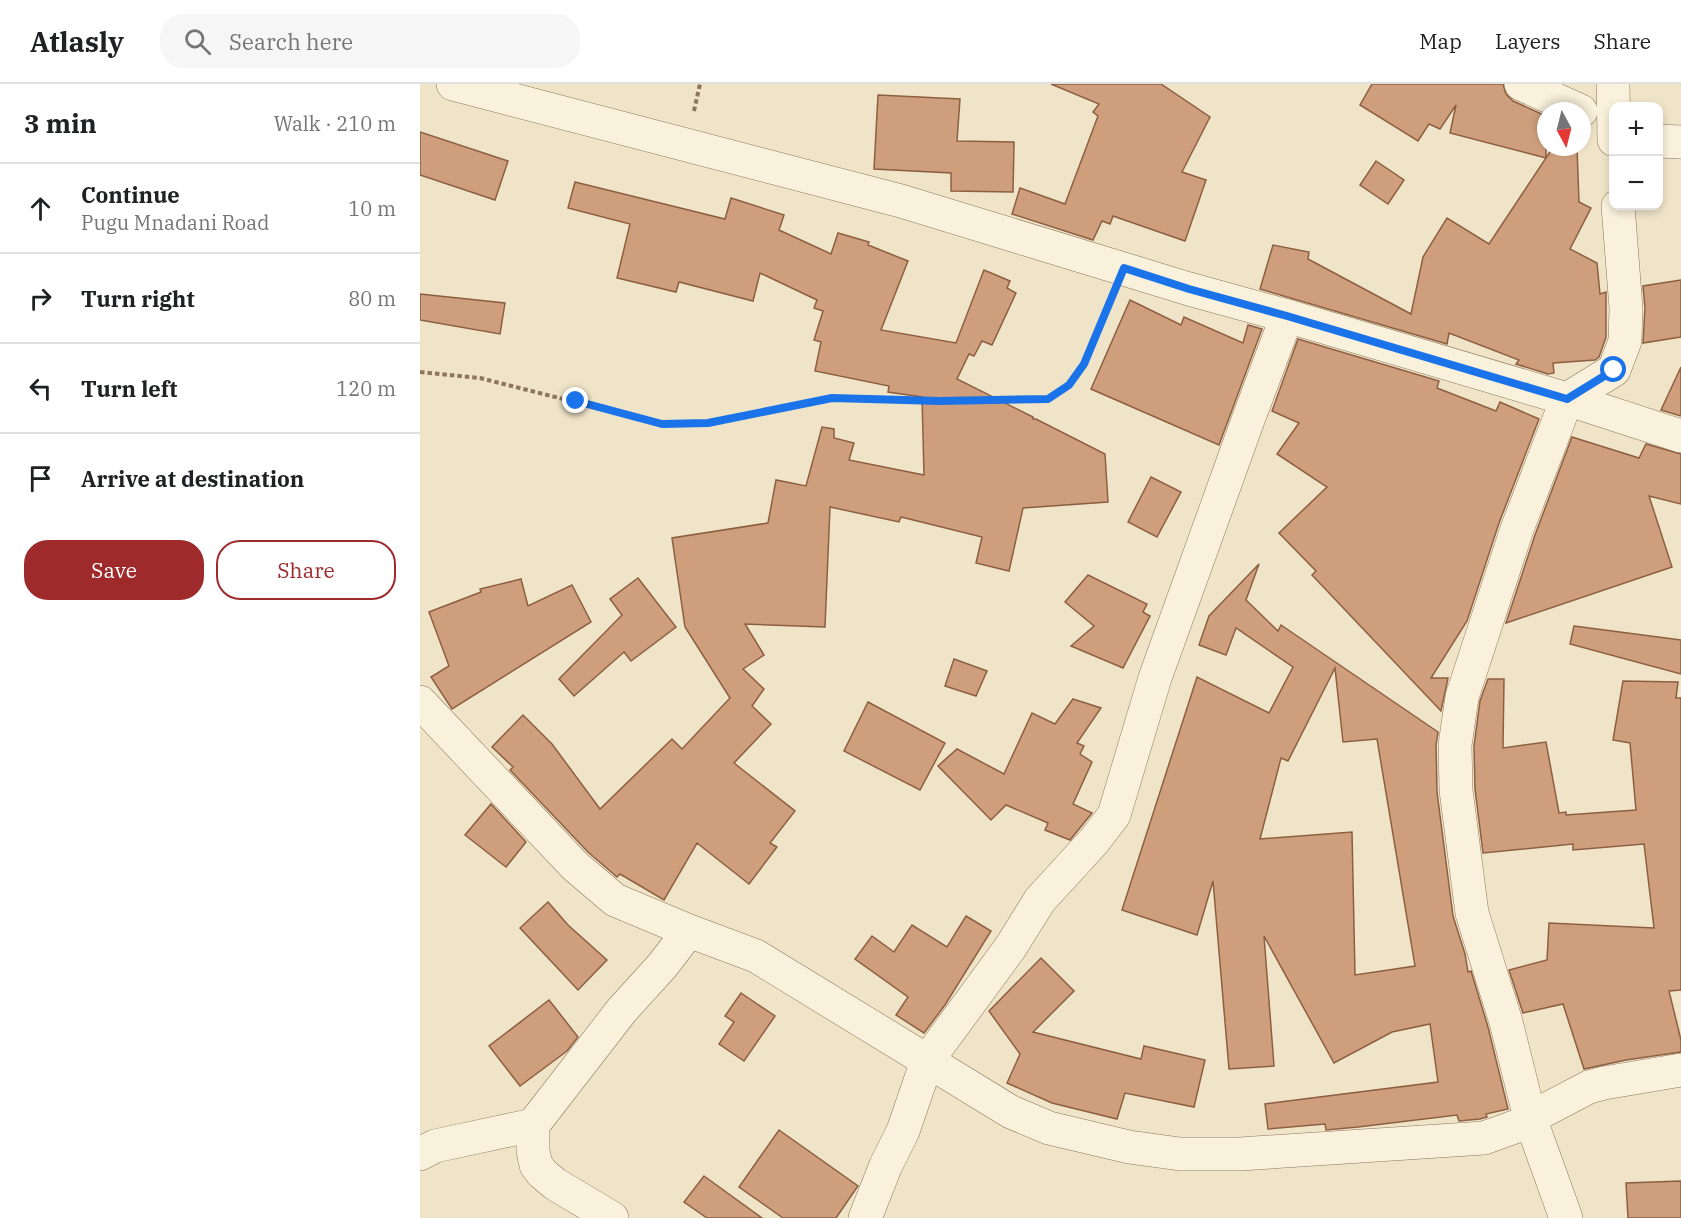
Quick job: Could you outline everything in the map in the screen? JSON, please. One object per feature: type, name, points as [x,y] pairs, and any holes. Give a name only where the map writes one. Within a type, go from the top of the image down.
[{"type":"street","points":[[453,84],[901,201],[1189,289],[1567,399],[1681,436]]},
{"type":"street","points":[[1521,84],[1562,102]]},
{"type":"street","points":[[1612,84],[1612,102]]},
{"type":"street","points":[[1591,117],[1609,128]]},
{"type":"street","points":[[1663,141],[1681,142]]},
{"type":"street","points":[[1566,1218],[1530,1118],[1506,1022],[1472,913],[1456,790],[1455,745],[1462,697],[1517,529],[1567,399],[1614,370],[1625,341],[1626,308],[1618,210]]},
{"type":"street","points":[[865,1218],[886,1165],[903,1131],[927,1062],[1010,948],[1040,900],[1094,841],[1114,815],[1155,678],[1287,316]]},
{"type":"street","points":[[420,702],[575,866],[615,900],[756,956],[1011,1112],[1049,1128],[1129,1147],[1180,1154],[1240,1154],[1484,1138],[1515,1128],[1589,1087],[1681,1070]]},
{"type":"street","points":[[612,1218],[555,1184],[542,1173],[533,1151],[533,1125],[622,1010],[662,966],[689,931]]},
{"type":"street","points":[[420,1154],[435,1146],[533,1125]]},
{"type":"path","points":[[420,372],[480,378],[662,424],[708,423],[832,398],[940,401],[1048,399],[1069,385],[1084,364],[1124,268]]},
{"type":"building","points":[[1051,84],[1161,84],[1210,117],[1182,172],[1206,180],[1185,241],[1113,216],[1110,224],[1102,221],[1093,240],[1012,214],[1020,188],[1065,204],[1098,116],[1093,112],[1099,104]]},
{"type":"building","points":[[1372,84],[1503,84],[1506,94],[1513,101],[1537,112],[1537,156],[1450,133],[1456,105],[1440,129],[1429,124],[1418,141],[1360,105]]},
{"type":"building","points":[[878,95],[960,99],[957,141],[1014,142],[1013,192],[951,191],[951,173],[874,169]]},
{"type":"building","points":[[420,132],[508,161],[495,200],[420,175]]},
{"type":"building","points":[[1547,156],[1577,156],[1579,202],[1591,208],[1570,249],[1597,263],[1600,294],[1606,292],[1606,337],[1599,357],[1595,360],[1553,363],[1554,373],[1548,374],[1516,364],[1519,360],[1449,333],[1447,344],[1260,289],[1273,245],[1309,252],[1308,259],[1411,314],[1423,257],[1447,218],[1489,244]]},
{"type":"building","points":[[1376,161],[1404,180],[1388,204],[1360,185]]},
{"type":"building","points":[[575,182],[725,219],[731,198],[784,215],[779,230],[831,254],[838,233],[869,242],[868,245],[908,261],[881,330],[956,343],[984,270],[1010,281],[1007,288],[1016,293],[992,345],[982,341],[974,356],[969,354],[957,379],[1105,454],[1108,502],[1023,508],[1009,571],[976,563],[982,537],[901,517],[899,522],[830,507],[825,627],[745,624],[764,655],[743,669],[764,689],[752,706],[771,724],[734,763],[795,811],[770,843],[777,847],[749,884],[697,843],[664,900],[620,874],[617,877],[588,852],[510,770],[513,767],[492,747],[523,715],[552,744],[600,809],[672,739],[682,749],[730,698],[685,627],[672,538],[768,523],[776,480],[806,486],[822,427],[834,429],[834,438],[854,443],[849,460],[924,475],[922,397],[888,392],[889,386],[815,371],[821,342],[814,340],[823,311],[814,308],[817,300],[760,273],[753,301],[679,282],[676,292],[617,278],[630,224],[568,208]]},
{"type":"building","points":[[1681,280],[1681,337],[1643,343],[1645,308],[1643,286]]},
{"type":"building","points":[[420,294],[505,303],[500,334],[420,320]]},
{"type":"building","points":[[1130,300],[1181,325],[1184,317],[1243,343],[1248,325],[1262,329],[1219,445],[1091,389]]},
{"type":"building","points":[[1298,339],[1439,381],[1437,388],[1496,411],[1500,402],[1539,419],[1499,523],[1467,621],[1431,678],[1448,678],[1441,711],[1312,575],[1316,571],[1279,533],[1327,487],[1277,454],[1299,423],[1272,411]]},
{"type":"building","points":[[1681,367],[1681,416],[1661,410]]},
{"type":"building","points":[[1572,437],[1639,458],[1646,444],[1681,454],[1681,504],[1649,496],[1672,567],[1506,623],[1535,535]]},
{"type":"building","points":[[1151,477],[1181,492],[1157,537],[1128,522]]},
{"type":"building","points":[[1259,564],[1246,600],[1278,631],[1281,625],[1438,732],[1437,792],[1453,916],[1468,972],[1471,971],[1488,1027],[1508,1109],[1486,1114],[1487,1117],[1480,1119],[1459,1121],[1457,1115],[1326,1130],[1325,1124],[1268,1129],[1265,1104],[1438,1082],[1430,1024],[1392,1032],[1334,1063],[1264,936],[1274,1066],[1229,1069],[1213,881],[1197,935],[1122,910],[1197,677],[1269,713],[1293,667],[1236,628],[1226,655],[1199,645],[1209,616]],"holes":[[[1335,668],[1343,742],[1377,739],[1415,966],[1355,975],[1352,832],[1260,839],[1281,758],[1288,761]]]},
{"type":"building","points":[[1088,575],[1147,604],[1143,612],[1150,616],[1123,668],[1071,646],[1094,626],[1065,602]]},
{"type":"building","points":[[638,578],[676,627],[631,661],[624,652],[574,696],[559,679],[622,615],[610,599]]},
{"type":"building","points":[[521,579],[528,606],[572,585],[591,622],[452,709],[431,677],[449,666],[429,612],[481,592],[480,589]]},
{"type":"building","points":[[1574,626],[1681,640],[1681,674],[1570,644]]},
{"type":"building","points":[[954,659],[987,671],[976,696],[945,686]]},
{"type":"building","points":[[1488,679],[1504,679],[1503,748],[1546,742],[1559,813],[1566,812],[1566,815],[1636,810],[1630,743],[1613,740],[1623,681],[1678,682],[1676,698],[1681,698],[1681,990],[1669,991],[1681,1040],[1681,1052],[1584,1069],[1563,1004],[1523,1013],[1509,970],[1547,960],[1549,923],[1654,928],[1644,844],[1573,850],[1573,844],[1483,853],[1475,789],[1474,746],[1480,701]]},
{"type":"building","points":[[1073,699],[1101,708],[1077,743],[1084,746],[1080,754],[1092,762],[1073,804],[1092,813],[1070,840],[1045,830],[1048,823],[1006,805],[991,820],[938,766],[957,749],[1004,774],[1032,713],[1055,724]]},
{"type":"building","points":[[868,702],[945,743],[920,790],[844,751]]},
{"type":"building","points":[[491,804],[526,842],[506,867],[465,835]]},
{"type":"building","points":[[548,902],[568,925],[607,960],[578,990],[520,928]]},
{"type":"building","points":[[966,916],[991,931],[945,1005],[924,1033],[896,1015],[908,997],[855,959],[872,936],[894,952],[912,925],[947,947]]},
{"type":"building","points":[[1041,958],[1074,991],[1033,1032],[1141,1059],[1144,1046],[1205,1060],[1194,1107],[1125,1093],[1117,1119],[1052,1103],[1007,1083],[1020,1054],[989,1011]]},
{"type":"building","points":[[741,993],[775,1016],[744,1061],[719,1044],[734,1022],[725,1016]]},
{"type":"building","points":[[549,1000],[578,1037],[567,1051],[520,1086],[489,1046]]},
{"type":"building","points":[[779,1130],[858,1186],[836,1218],[783,1218],[739,1187]]},
{"type":"building","points":[[704,1176],[762,1218],[707,1218],[684,1202]]},
{"type":"building","points":[[1681,1181],[1681,1218],[1628,1218],[1626,1183]]},
{"type":"route","points":[[576,401],[662,424],[708,423],[832,398],[940,401],[1048,399],[1069,385],[1084,364],[1124,268],[1567,399],[1614,370]]}]
